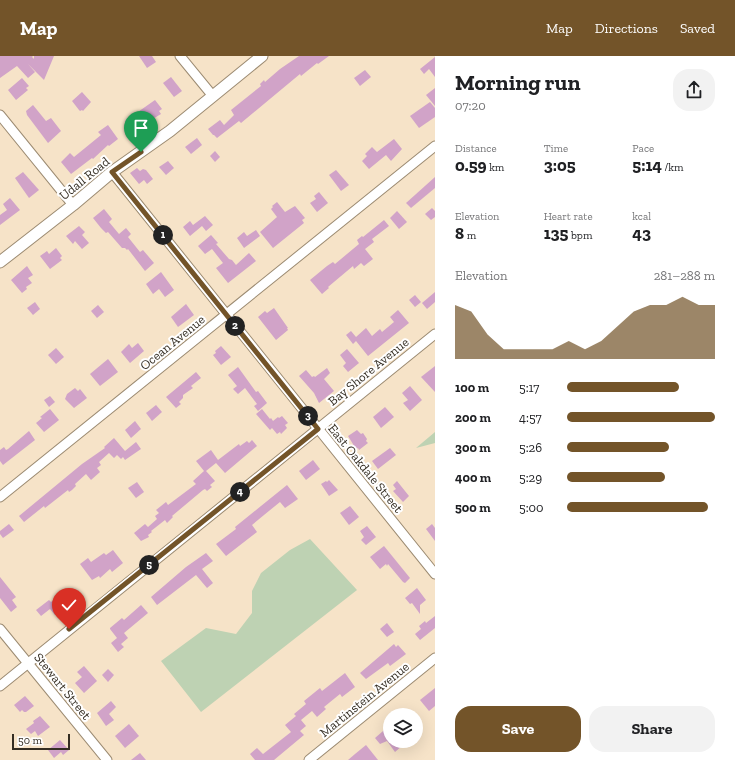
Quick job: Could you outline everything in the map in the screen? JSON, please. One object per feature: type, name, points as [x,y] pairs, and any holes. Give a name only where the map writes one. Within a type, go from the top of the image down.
[{"type":"street","points":[[180,56],[212,96]]},
{"type":"street","name":"Udall Road","points":[[0,262],[73,205],[112,172],[170,131],[262,56]]},
{"type":"street","points":[[0,115],[73,205]]},
{"type":"street","name":"Ocean Avenue","points":[[0,497],[435,146]]},
{"type":"street","name":"East Oakdale Street","points":[[112,172],[435,574]]},
{"type":"street","name":"Bay Shore Avenue","points":[[0,686],[435,334]]},
{"type":"street","name":"Stewart Street","points":[[0,629],[107,760]]},
{"type":"street","name":"Martinstein Avenue","points":[[309,760],[435,658]]},
{"type":"green space","points":[[435,432],[435,443],[416,448]]},
{"type":"green space","points":[[310,539],[357,590],[201,712],[161,661],[206,628],[236,634],[252,613],[252,591],[261,573],[290,550]]},
{"type":"building","points":[[0,56],[33,56],[32,57],[34,59],[34,56],[54,56],[44,80],[28,64],[35,72],[28,78],[17,66],[0,78]]},
{"type":"building","points":[[139,56],[152,56],[156,62],[147,68]]},
{"type":"building","points":[[299,56],[329,56],[318,64],[317,63],[301,76],[300,74],[241,123],[239,121],[217,138],[213,135],[208,129],[220,120],[224,125],[234,115],[231,110],[261,86],[260,84],[264,80],[265,82],[280,69]]},
{"type":"building","points":[[435,57],[435,77],[429,69],[424,74],[420,69]]},
{"type":"building","points":[[365,70],[371,77],[360,86],[354,78]]},
{"type":"building","points":[[171,77],[182,91],[174,97],[163,83]]},
{"type":"building","points":[[22,78],[29,86],[26,88],[28,90],[16,100],[8,90]]},
{"type":"building","points":[[435,88],[435,106],[426,95]]},
{"type":"building","points":[[82,92],[91,102],[83,111],[80,111],[72,101]]},
{"type":"building","points":[[155,100],[162,109],[159,111],[161,114],[151,120],[149,117],[132,130],[125,121]]},
{"type":"building","points":[[430,102],[435,108],[435,117],[419,128],[410,116]]},
{"type":"building","points":[[33,105],[46,121],[51,118],[61,131],[48,143],[27,115],[26,111]]},
{"type":"building","points":[[108,125],[118,139],[71,174],[61,162],[70,153],[74,157],[101,135],[98,132]]},
{"type":"building","points":[[197,138],[202,145],[191,154],[185,147]]},
{"type":"building","points":[[394,139],[402,149],[391,161],[386,155],[369,169],[362,161],[367,156],[365,154],[372,147],[377,152]]},
{"type":"building","points":[[215,151],[220,157],[215,162],[210,156]]},
{"type":"building","points":[[168,161],[174,168],[166,175],[159,167]]},
{"type":"building","points":[[137,168],[140,171],[143,169],[146,170],[153,179],[147,184],[144,180],[139,184],[130,173]]},
{"type":"building","points":[[336,170],[349,185],[341,191],[329,175]]},
{"type":"building","points":[[23,172],[39,190],[29,198],[15,178]]},
{"type":"building","points":[[435,177],[435,188],[411,208],[406,203]]},
{"type":"building","points":[[319,192],[328,203],[317,212],[310,203],[316,199],[314,196]]},
{"type":"building","points":[[10,198],[20,210],[0,225],[0,215],[7,210],[3,204]]},
{"type":"building","points":[[277,202],[285,212],[295,206],[305,218],[302,220],[304,223],[273,248],[260,232],[277,217],[271,209]]},
{"type":"building","points":[[432,208],[435,211],[435,217],[431,220],[425,214]]},
{"type":"building","points":[[104,209],[112,219],[109,222],[119,234],[126,228],[131,234],[128,237],[140,252],[143,250],[154,263],[145,271],[128,249],[122,248],[93,218]]},
{"type":"building","points":[[397,211],[407,222],[399,229],[390,218]]},
{"type":"building","points":[[205,216],[213,225],[206,231],[202,226],[190,236],[183,227],[190,221],[193,225]]},
{"type":"building","points":[[384,220],[389,226],[372,239],[374,242],[365,249],[373,259],[364,266],[361,263],[354,269],[353,266],[322,294],[310,280],[333,262],[335,264],[359,244],[357,240]]},
{"type":"building","points":[[79,226],[85,232],[82,235],[89,243],[82,249],[75,241],[73,244],[66,236]]},
{"type":"building","points":[[256,230],[260,236],[244,248],[237,238],[244,232],[247,236]]},
{"type":"building","points":[[211,235],[218,243],[216,244],[236,265],[249,253],[256,261],[228,283],[216,268],[223,263],[212,249],[205,254],[198,246]]},
{"type":"building","points":[[56,248],[62,256],[60,258],[62,260],[50,269],[40,256],[47,251],[49,254]]},
{"type":"building","points":[[27,266],[33,275],[28,278],[32,283],[26,287],[27,289],[22,293],[11,280]]},
{"type":"building","points":[[161,272],[174,290],[165,297],[159,289],[153,294],[146,284]]},
{"type":"building","points":[[435,292],[435,302],[427,309],[422,303]]},
{"type":"building","points":[[415,295],[421,302],[415,307],[409,300]]},
{"type":"building","points":[[35,302],[40,309],[33,315],[27,308]]},
{"type":"building","points":[[186,304],[194,315],[178,327],[171,317]]},
{"type":"building","points":[[98,305],[104,312],[97,318],[91,311]]},
{"type":"building","points":[[274,308],[288,328],[288,330],[276,340],[258,317],[265,311],[267,313]]},
{"type":"building","points":[[398,310],[409,323],[368,356],[356,341],[353,344],[346,335],[351,331],[356,337],[366,328],[372,336],[380,329],[382,332],[394,322],[390,317]]},
{"type":"building","points":[[138,343],[144,351],[130,363],[121,352],[129,344],[132,348]]},
{"type":"building","points":[[221,346],[231,357],[221,365],[213,355]]},
{"type":"building","points":[[56,348],[64,357],[56,364],[48,355]]},
{"type":"building","points":[[347,349],[359,363],[348,372],[343,366],[346,363],[340,355]]},
{"type":"building","points":[[108,359],[118,372],[100,386],[90,374]]},
{"type":"building","points":[[435,366],[435,392],[421,377]]},
{"type":"building","points":[[238,367],[256,392],[258,391],[267,403],[258,411],[254,406],[257,404],[245,388],[238,394],[233,389],[237,386],[228,375]]},
{"type":"building","points":[[327,368],[330,373],[324,379],[334,391],[319,403],[314,393],[299,376],[306,370],[312,377],[315,377]]},
{"type":"building","points":[[196,372],[201,378],[191,386],[193,388],[183,395],[183,398],[179,402],[181,404],[176,408],[166,397]]},
{"type":"building","points":[[410,386],[422,400],[410,411],[403,403],[408,400],[402,393]]},
{"type":"building","points":[[75,388],[78,391],[80,389],[87,398],[74,408],[65,399],[67,394]]},
{"type":"building","points":[[50,396],[55,402],[49,407],[44,400]]},
{"type":"building","points":[[156,405],[162,412],[152,421],[146,413]]},
{"type":"building","points":[[385,407],[394,417],[381,428],[373,417]]},
{"type":"building","points":[[50,409],[59,420],[44,432],[36,423],[42,418],[40,417]]},
{"type":"building","points":[[262,409],[273,421],[282,416],[288,423],[285,425],[287,428],[281,434],[280,432],[277,434],[272,428],[270,430],[256,414]]},
{"type":"building","points":[[135,421],[141,429],[131,438],[125,430]]},
{"type":"building","points":[[357,430],[361,434],[363,433],[368,443],[359,450],[358,448],[356,449],[348,436]]},
{"type":"building","points":[[29,431],[35,440],[3,465],[0,461],[0,450],[4,447],[6,450],[8,449]]},
{"type":"building","points":[[114,438],[125,451],[136,442],[141,449],[125,460],[123,457],[121,459],[117,455],[114,458],[109,453],[99,462],[101,465],[97,468],[100,472],[91,480],[86,474],[75,484],[76,486],[72,490],[69,492],[68,490],[45,508],[44,506],[24,522],[19,516],[82,464],[105,448],[104,447]]},
{"type":"building","points":[[252,440],[257,446],[225,473],[216,463],[206,471],[215,481],[210,485],[212,487],[207,491],[205,489],[203,490],[172,516],[173,517],[167,523],[165,520],[151,531],[152,532],[148,535],[149,537],[141,541],[134,533],[145,524],[148,527],[157,519],[155,516],[159,513],[156,510],[166,502],[168,505],[196,484],[193,481],[204,471],[196,461],[211,450],[218,460],[239,444],[240,446],[247,441],[249,443]]},
{"type":"building","points":[[390,448],[396,455],[378,469],[372,461]]},
{"type":"building","points":[[313,460],[320,469],[306,480],[299,471]]},
{"type":"building","points":[[329,480],[338,490],[329,496],[321,484]]},
{"type":"building","points":[[397,481],[409,496],[403,502],[393,491],[396,489],[393,485]]},
{"type":"building","points":[[137,482],[144,492],[136,498],[128,488]]},
{"type":"building","points":[[287,485],[298,499],[285,508],[280,502],[252,525],[257,532],[226,556],[216,544],[236,529],[235,527]]},
{"type":"building","points":[[350,506],[359,517],[349,525],[340,513]]},
{"type":"building","points":[[9,524],[14,530],[3,538],[0,531]]},
{"type":"building","points":[[432,524],[435,528],[435,541],[426,529]]},
{"type":"building","points":[[367,526],[376,537],[366,545],[361,540],[364,537],[360,531]]},
{"type":"building","points":[[384,546],[410,578],[405,583],[388,564],[380,569],[370,557]]},
{"type":"building","points":[[113,550],[123,563],[112,572],[110,569],[100,578],[99,576],[92,580],[80,564],[88,558],[91,562],[104,553],[106,555]]},
{"type":"building","points":[[206,553],[213,561],[202,569],[213,583],[207,588],[196,575],[157,605],[151,597],[186,567]]},
{"type":"building","points":[[0,577],[16,597],[12,600],[17,607],[11,612],[0,598]]},
{"type":"building","points":[[417,588],[426,600],[420,605],[420,614],[412,603],[410,604],[405,598]]},
{"type":"building","points":[[60,595],[68,605],[55,615],[50,609],[41,616],[36,610],[49,600],[51,602]]},
{"type":"building","points":[[141,605],[148,613],[124,633],[128,638],[121,644],[124,647],[118,652],[111,643],[117,638],[110,628],[122,618],[124,620]]},
{"type":"building","points":[[435,616],[435,628],[420,640],[415,634],[421,629],[419,626]]},
{"type":"building","points":[[387,623],[394,632],[387,637],[380,629]]},
{"type":"building","points":[[394,644],[396,647],[398,645],[406,654],[390,666],[388,663],[366,679],[360,673]]},
{"type":"building","points":[[84,666],[97,681],[84,693],[75,683],[82,677],[77,672]]},
{"type":"building","points":[[108,669],[114,675],[108,682],[102,675]]},
{"type":"building","points":[[345,673],[355,687],[342,697],[340,694],[324,707],[326,709],[317,717],[312,711],[301,720],[306,726],[300,731],[304,735],[274,760],[255,760],[250,754],[257,748],[263,754],[291,732],[285,725],[296,716],[294,714],[306,704],[304,701],[320,688],[322,691]]},
{"type":"building","points":[[435,688],[435,706],[429,711],[420,700]]},
{"type":"building","points":[[25,696],[34,706],[26,712],[22,710],[20,712],[14,705]]},
{"type":"building","points":[[111,701],[116,707],[109,714],[114,720],[106,726],[97,713]]},
{"type":"building","points":[[40,716],[50,727],[38,736],[35,731],[31,734],[26,729]]},
{"type":"building","points":[[129,724],[139,736],[125,748],[115,736]]},
{"type":"building","points":[[383,731],[383,743],[380,744],[375,738]]},
{"type":"building","points":[[60,740],[69,750],[63,755],[61,752],[54,758],[48,750]]},
{"type":"building","points":[[366,745],[378,760],[348,760],[355,754]]},
{"type":"building","points":[[392,748],[400,748],[395,752]]},
{"type":"building","points":[[140,753],[146,760],[131,760]]},
{"type":"route","points":[[69,629],[318,429],[112,172],[141,152]]}]
